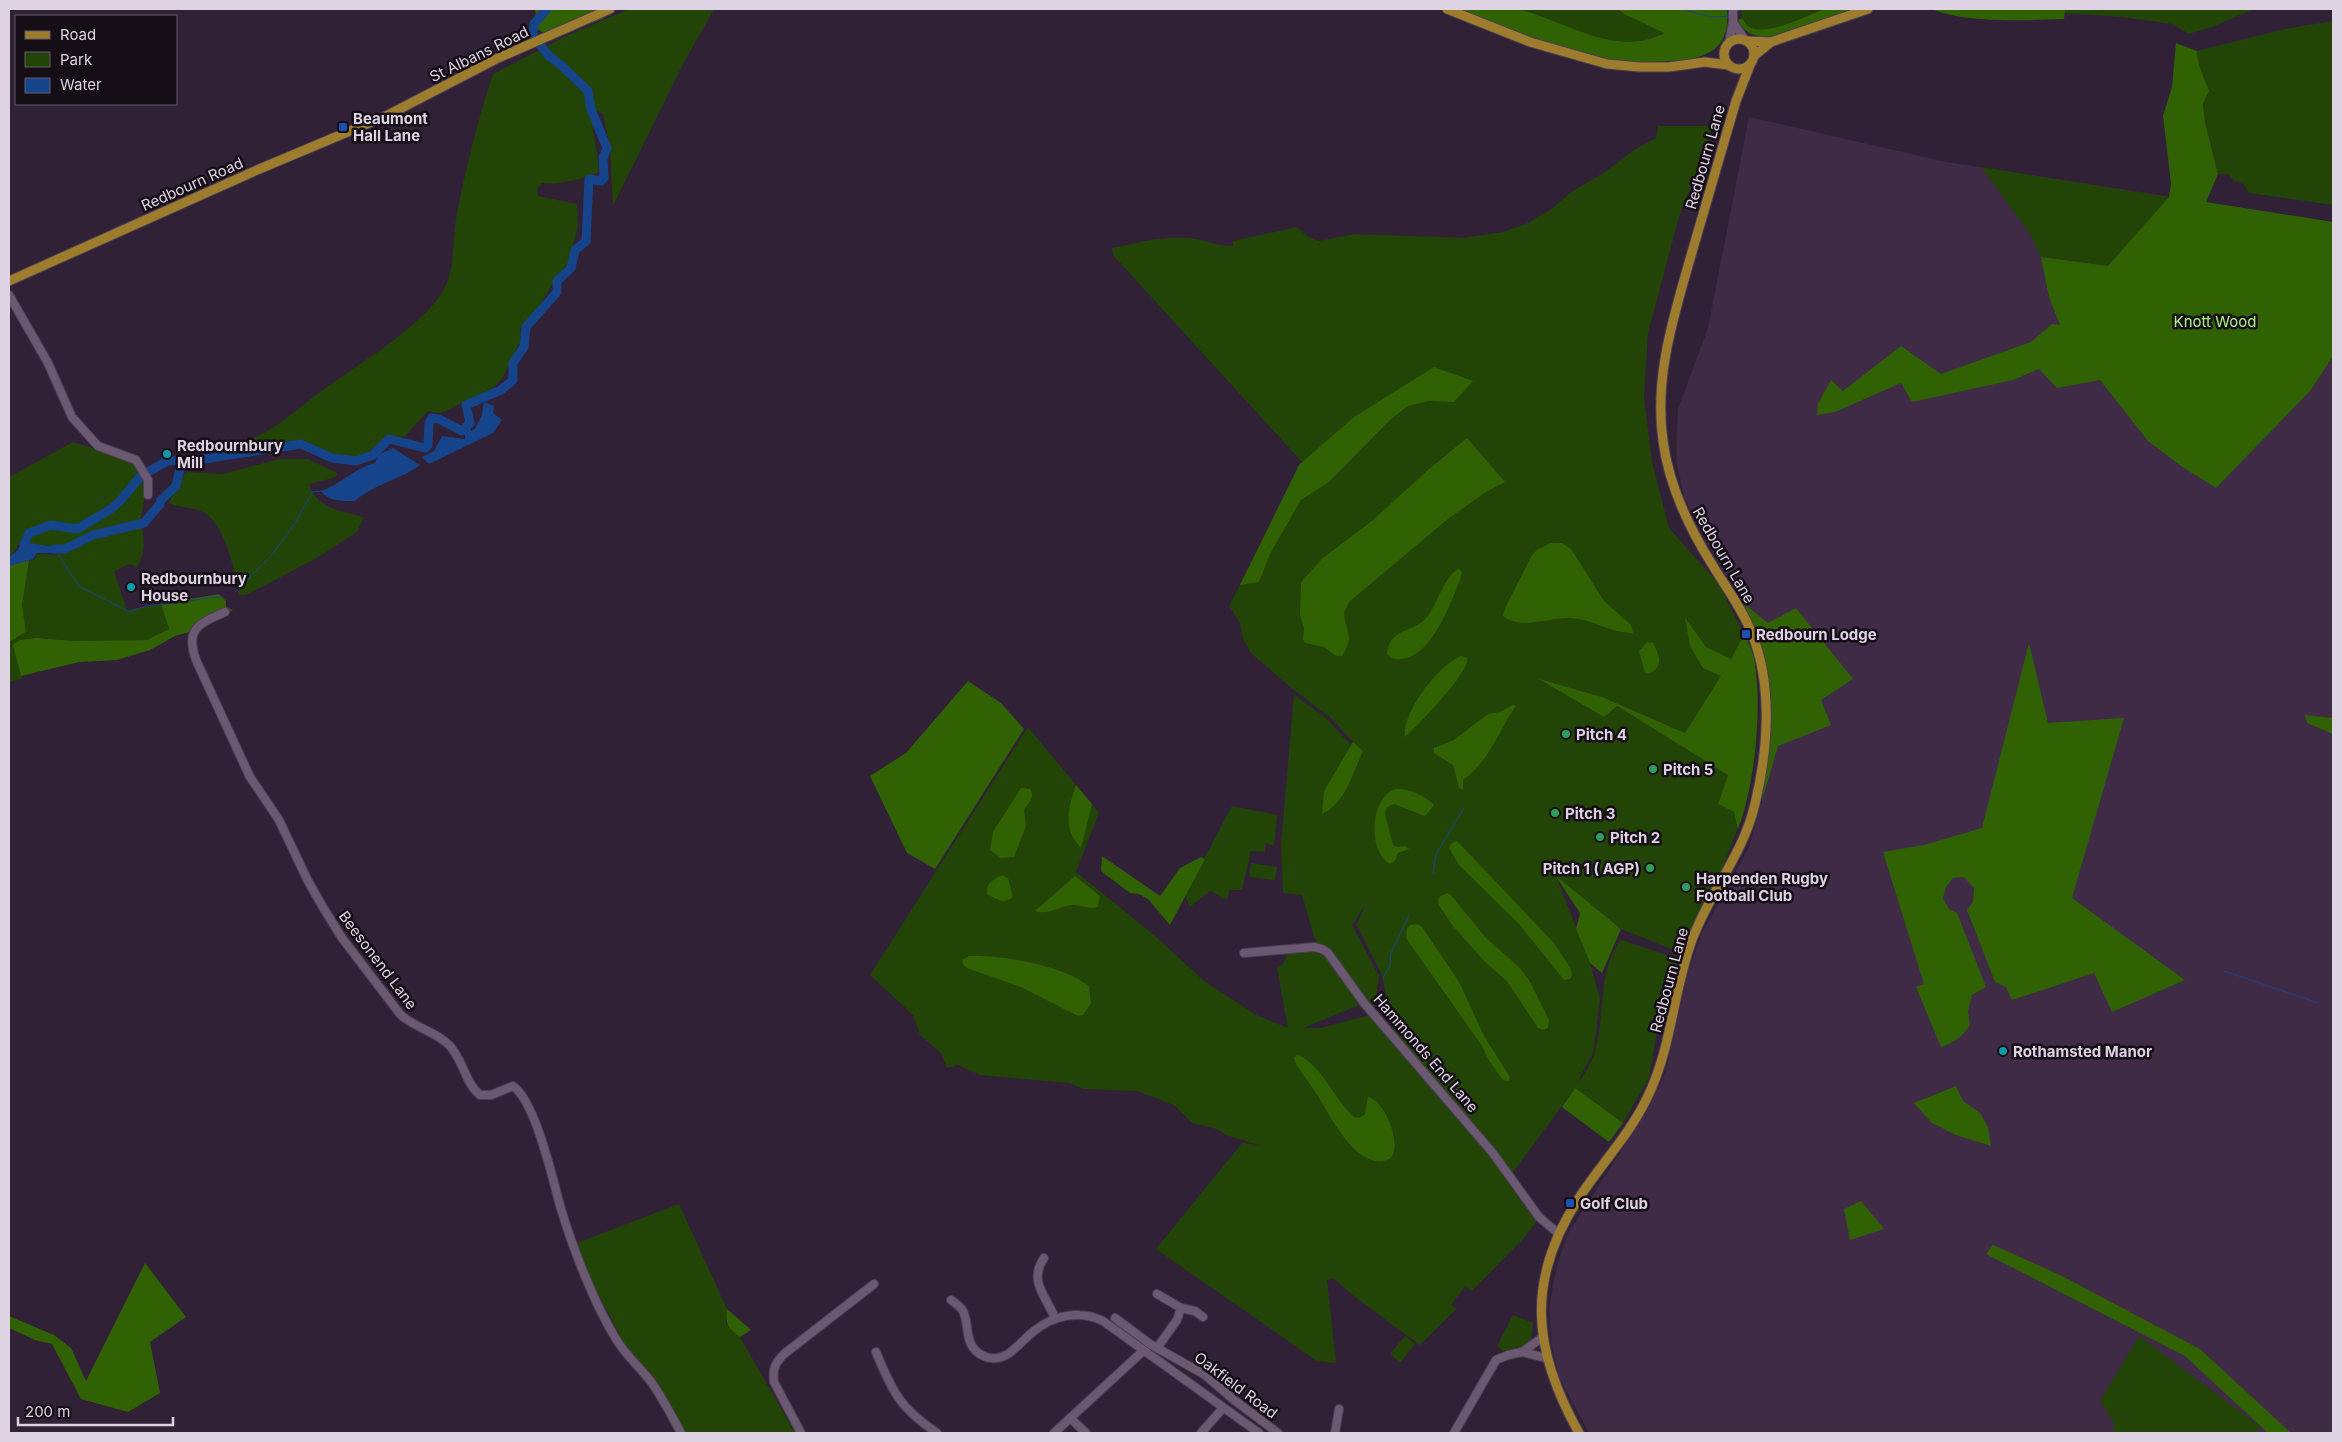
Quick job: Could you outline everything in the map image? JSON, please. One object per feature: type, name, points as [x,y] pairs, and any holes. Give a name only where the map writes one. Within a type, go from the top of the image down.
[{"type":"main road","name":"St Albans Road","points":[[388,115],[531,43],[610,9]]},
{"type":"main road","points":[[1447,9],[1530,42],[1607,64],[1659,67],[1705,62],[1743,69],[1771,42]]},
{"type":"main road","points":[[1705,62],[1735,40],[1771,42],[1868,9]]},
{"type":"main road","points":[[1746,41],[1753,49],[1752,60]]},
{"type":"main road","points":[[1726,47],[1724,58],[1731,67]]},
{"type":"main road","name":"Redbourn Lane","points":[[1579,1433],[1562,1402],[1546,1358],[1542,1302],[1546,1274],[1559,1234],[1578,1200],[1634,1121],[1652,1088],[1663,1056],[1691,941],[1746,832],[1760,781],[1766,721],[1763,673],[1759,652],[1743,614],[1698,542],[1682,510],[1666,460],[1660,408],[1662,368],[1671,326],[1739,92],[1752,60]]},
{"type":"main road","name":"Redbourn Lane","points":[[1731,67],[1738,81],[1739,92]]},
{"type":"main road","name":"Redbourn Road","points":[[9,281],[258,170],[388,115]]},
{"type":"street","points":[[1733,15],[1746,41]]},
{"type":"street","points":[[1726,47],[1733,15]]},
{"type":"street","points":[[9,281],[10,296],[48,363],[72,417],[98,446],[136,460],[144,473],[148,495]]},
{"type":"street","name":"Beesonend Lane","points":[[225,612],[202,624],[192,633],[191,641],[196,660],[250,777],[279,820],[308,881],[342,938],[400,1014],[409,1023],[428,1029],[447,1042],[460,1058],[480,1095],[491,1095],[513,1086],[518,1089],[532,1115],[545,1150],[561,1209],[591,1287],[616,1339],[630,1359],[652,1383],[681,1433]]},
{"type":"street","name":"Hammonds End Lane","points":[[1244,953],[1314,947],[1328,953],[1364,1003],[1492,1152],[1538,1217],[1559,1234]]},
{"type":"street","points":[[951,1300],[963,1311],[972,1346],[975,1350],[989,1358],[999,1358],[1009,1353],[1034,1330],[1056,1318],[1036,1280],[1039,1266],[1044,1258]]},
{"type":"street","points":[[801,1433],[776,1387],[773,1376],[776,1364],[784,1354],[874,1284]]},
{"type":"street","points":[[1157,1294],[1181,1308],[1195,1311],[1203,1317]]},
{"type":"street","points":[[1054,1433],[1144,1351],[1154,1346],[1177,1320],[1181,1308]]},
{"type":"street","name":"Oakfield Road","points":[[1056,1318],[1068,1315],[1091,1316],[1103,1321],[1259,1433]]},
{"type":"street","name":"Oakfield Road","points":[[1115,1318],[1154,1346],[1204,1375],[1278,1433]]},
{"type":"street","points":[[1522,1352],[1543,1337]]},
{"type":"street","points":[[876,1352],[897,1397],[916,1419],[938,1433]]},
{"type":"street","points":[[1454,1433],[1496,1360],[1508,1354],[1522,1352],[1546,1358]]},
{"type":"street","points":[[1201,1433],[1223,1408]]},
{"type":"street","points":[[1335,1433],[1339,1409]]},
{"type":"street","points":[[1070,1418],[1086,1433]]},
{"type":"shaded area","points":[[1749,117],[1946,162],[2333,222],[2333,1433],[1589,1433],[1559,1377],[1552,1346],[1549,1309],[1556,1269],[1567,1235],[1645,1114],[1666,1072],[1687,976],[1702,933],[1749,847],[1762,801],[1768,727],[1751,620],[1698,526],[1684,496],[1676,459],[1678,409],[1708,328]]},
{"type":"green space","points":[[1495,7],[1517,9],[1590,35],[1608,40],[1627,42],[1645,40],[1664,33],[1624,14],[1618,9],[1727,9],[1727,23],[1725,35],[1720,43],[1704,55],[1683,60],[1624,62],[1569,51],[1456,9]]},
{"type":"green space","points":[[535,9],[616,9],[603,19],[550,38],[538,29]]},
{"type":"green space","points":[[629,9],[714,9],[682,66],[613,206],[610,148],[603,114],[595,109],[593,130],[599,172],[571,181],[542,183],[537,189],[538,196],[577,204],[578,226],[568,264],[559,273],[535,314],[521,326],[520,342],[503,377],[494,387],[448,410],[439,413],[428,411],[404,437],[387,436],[365,455],[351,458],[326,452],[304,440],[254,446],[220,455],[222,443],[245,441],[268,431],[386,346],[433,305],[443,291],[450,273],[455,223],[464,178],[493,74],[564,37]]},
{"type":"green space","points":[[1516,9],[1618,9],[1624,14],[1664,33],[1634,43],[1623,43],[1584,34]]},
{"type":"green space","points":[[1741,9],[1825,9],[1774,28],[1754,30],[1745,25]]},
{"type":"green space","points":[[1825,9],[1855,9],[1769,37],[1750,33],[1738,20],[1742,18],[1749,27],[1766,29],[1787,24]]},
{"type":"green space","points":[[1931,9],[2065,9],[2064,19],[1996,20],[1962,17]]},
{"type":"green space","points":[[2065,9],[2254,9],[2212,27],[2189,34],[2172,24],[2122,17],[2065,13]]},
{"type":"green space","points":[[2333,21],[2333,205],[2249,193],[2243,183],[2235,181],[2228,174],[2218,174],[2205,122],[2203,104],[2209,91],[2197,62],[2197,51],[2285,29]]},
{"type":"green space","name":"Knott Wood","points":[[2176,43],[2197,51],[2199,66],[2209,91],[2203,104],[2205,122],[2218,174],[2206,202],[2333,222],[2333,356],[2310,391],[2216,488],[2181,466],[2148,441],[2100,380],[2057,388],[2039,369],[2013,380],[1912,402],[1901,383],[1835,412],[1817,415],[1818,404],[1831,380],[1843,391],[1901,346],[1941,374],[2031,342],[2052,324],[2060,325],[2049,297],[2041,257],[2108,266],[2169,197],[2171,183],[2163,116],[2172,87]]},
{"type":"green space","points":[[1658,126],[1714,126],[1679,217],[1648,333],[1644,397],[1652,462],[1669,528],[1718,583],[1744,634],[1722,676],[1685,733],[1602,697],[1541,680],[1617,706],[1728,775],[1718,804],[1743,815],[1718,879],[1682,953],[1621,929],[1556,876],[1590,963],[1600,998],[1594,1051],[1577,1083],[1588,1067],[1595,1050],[1606,975],[1611,957],[1621,940],[1667,955],[1674,956],[1678,954],[1680,956],[1658,1025],[1649,1078],[1623,1123],[1575,1088],[1508,1179],[1518,1197],[1537,1221],[1524,1238],[1472,1291],[1465,1286],[1451,1305],[1457,1308],[1420,1345],[1355,1297],[1333,1278],[1327,1280],[1336,1363],[1317,1361],[1156,1249],[1242,1143],[1259,1145],[1226,1135],[1217,1129],[1192,1123],[1174,1105],[1137,1091],[1084,1089],[1069,1083],[980,1075],[958,1065],[947,1068],[941,1053],[920,1035],[913,1015],[870,975],[1028,727],[1099,813],[1076,872],[1154,935],[1204,981],[1256,1015],[1288,1028],[1277,968],[1283,964],[1289,952],[1318,950],[1335,967],[1359,1005],[1303,1028],[1322,1028],[1377,1013],[1393,1032],[1382,975],[1357,925],[1365,905],[1352,925],[1379,976],[1374,1010],[1332,954],[1316,943],[1302,895],[1283,893],[1281,844],[1294,695],[1325,717],[1351,745],[1353,742],[1331,718],[1290,687],[1251,653],[1243,639],[1240,623],[1229,606],[1302,462],[1113,255],[1112,248],[1167,238],[1192,238],[1233,246],[1233,241],[1297,227],[1307,236],[1319,241],[1355,234],[1462,238],[1503,232],[1528,223],[1552,209],[1570,193],[1608,170],[1634,150],[1656,138]]},
{"type":"green space","points":[[1981,167],[2169,197],[2108,266],[2041,257],[2030,234]]},
{"type":"green space","points":[[1434,367],[1473,381],[1454,402],[1429,401],[1408,406],[1390,420],[1329,482],[1301,500],[1271,552],[1259,582],[1240,585],[1299,465],[1354,417]]},
{"type":"green space","points":[[1467,438],[1505,482],[1486,492],[1449,518],[1349,602],[1344,613],[1349,639],[1342,656],[1336,656],[1324,647],[1305,643],[1303,639],[1304,628],[1300,615],[1301,582],[1323,558],[1373,520],[1429,469]]},
{"type":"green space","points":[[73,442],[129,460],[142,473],[115,502],[105,509],[73,526],[53,522],[30,530],[24,534],[13,554],[9,556],[9,477]]},
{"type":"green space","points":[[280,459],[308,459],[337,473],[336,477],[309,484],[313,492],[318,499],[331,508],[364,517],[357,532],[315,559],[246,595],[239,595],[228,549],[211,518],[195,509],[169,503],[180,479],[187,472],[222,474]]},
{"type":"green space","points":[[144,477],[146,491],[140,522],[96,533],[64,547],[46,547],[30,543],[30,537],[51,527],[76,532],[115,509]]},
{"type":"green space","points":[[141,525],[144,547],[140,562],[137,567],[130,564],[114,571],[127,610],[161,604],[169,629],[147,640],[74,641],[37,638],[19,668],[22,679],[9,682],[9,642],[26,632],[22,605],[29,561],[34,560],[38,554],[56,555],[94,537]]},
{"type":"green space","points":[[1551,543],[1562,543],[1571,549],[1604,601],[1631,625],[1633,633],[1616,631],[1585,620],[1560,618],[1526,623],[1510,620],[1503,616],[1505,608],[1532,555],[1538,549]]},
{"type":"green space","points":[[29,560],[22,605],[26,632],[9,642],[9,566]]},
{"type":"green space","points":[[1459,569],[1462,572],[1461,577],[1451,602],[1427,644],[1416,654],[1404,659],[1391,658],[1387,654],[1392,639],[1427,617],[1445,583]]},
{"type":"green space","points":[[219,594],[226,601],[226,607],[233,610],[220,618],[213,615],[196,625],[189,632],[175,636],[150,650],[117,660],[79,662],[21,676],[13,645],[20,640],[37,638],[74,641],[147,640],[169,629],[161,604]]},
{"type":"green space","points":[[1743,603],[1768,623],[1796,608],[1853,679],[1821,700],[1831,725],[1778,746],[1762,801],[1768,727],[1751,620]]},
{"type":"green space","points":[[1685,618],[1706,647],[1731,659],[1744,634],[1753,656],[1758,699],[1756,745],[1749,790],[1738,829],[1734,812],[1718,804],[1728,775],[1617,706],[1604,717],[1539,679],[1602,697],[1685,733],[1721,676],[1703,668],[1690,646]]},
{"type":"green space","points":[[1647,642],[1653,643],[1659,657],[1657,668],[1648,674],[1645,673],[1639,651]]},
{"type":"green space","points":[[2029,643],[2048,723],[2124,718],[2072,898],[2185,980],[2112,1012],[2094,973],[2012,1000],[2006,987],[1995,982],[1967,910],[1973,902],[1974,888],[1964,877],[1953,878],[1946,887],[1943,898],[1949,909],[1957,913],[1986,987],[1972,995],[1968,1011],[1970,1025],[1967,1029],[1958,1039],[1941,1047],[1916,987],[1924,984],[1883,852],[1924,845],[1982,828]]},
{"type":"green space","points":[[1462,656],[1467,658],[1461,674],[1442,698],[1405,737],[1405,727],[1409,716],[1423,690],[1443,668]]},
{"type":"green space","points":[[968,681],[1001,703],[1024,729],[935,869],[907,853],[870,776],[906,753]]},
{"type":"green space","points":[[1513,705],[1516,706],[1487,755],[1463,780],[1463,790],[1459,788],[1453,765],[1434,753],[1434,748],[1454,740],[1488,714],[1500,712]]},
{"type":"green space","points":[[2305,715],[2333,718],[2333,734],[2307,723]]},
{"type":"green space","points":[[1353,742],[1363,751],[1352,778],[1337,803],[1322,814],[1324,791]]},
{"type":"green space","points":[[1076,785],[1092,804],[1081,848],[1071,833],[1068,818]]},
{"type":"green space","points":[[1021,788],[1030,789],[1032,792],[1031,800],[1024,810],[1026,826],[1014,857],[1001,858],[990,850],[993,832]]},
{"type":"green space","points":[[1395,789],[1416,793],[1434,805],[1425,816],[1394,804],[1386,808],[1385,814],[1393,845],[1398,847],[1406,846],[1409,849],[1398,853],[1395,861],[1390,864],[1383,858],[1378,849],[1375,838],[1375,826],[1376,814],[1380,803],[1386,795]]},
{"type":"green space","points":[[1232,806],[1277,815],[1274,846],[1266,843],[1265,852],[1251,851],[1242,890],[1230,890],[1227,900],[1210,891],[1190,907],[1185,895]]},
{"type":"green space","points":[[1457,841],[1554,943],[1571,969],[1572,975],[1570,979],[1564,980],[1519,924],[1459,865],[1449,848],[1452,843]]},
{"type":"green space","points":[[1102,856],[1160,896],[1180,868],[1201,857],[1205,859],[1170,925],[1149,900],[1139,894],[1130,893],[1101,871]]},
{"type":"green space","points":[[1251,863],[1277,867],[1275,880],[1249,877]]},
{"type":"green space","points":[[1002,875],[1008,878],[1013,897],[1006,901],[987,894],[987,887],[993,880]]},
{"type":"green space","points":[[1555,875],[1621,929],[1602,973],[1590,963],[1576,929],[1580,913]]},
{"type":"green space","points":[[1075,876],[1100,896],[1098,907],[1074,905],[1045,912],[1035,911]]},
{"type":"green space","points":[[1447,893],[1451,895],[1486,938],[1519,967],[1529,980],[1549,1020],[1548,1028],[1543,1030],[1538,1028],[1507,981],[1485,962],[1453,926],[1438,904],[1439,897]]},
{"type":"green space","points":[[1417,924],[1422,927],[1459,982],[1484,1036],[1510,1077],[1509,1081],[1503,1080],[1490,1062],[1482,1046],[1406,938],[1407,928],[1410,925]]},
{"type":"green space","points":[[969,956],[998,957],[1032,963],[1064,972],[1089,986],[1091,1003],[1083,1015],[1078,1016],[1021,987],[967,968],[962,960]]},
{"type":"green space","points":[[1297,1055],[1305,1059],[1320,1073],[1354,1117],[1359,1118],[1365,1114],[1368,1097],[1380,1106],[1390,1123],[1395,1143],[1391,1158],[1379,1161],[1368,1159],[1357,1152],[1338,1129],[1296,1064],[1294,1058]]},
{"type":"green space","points":[[1956,1086],[1963,1101],[1980,1113],[1988,1127],[1991,1146],[1956,1135],[1932,1123],[1914,1103]]},
{"type":"green space","points":[[1575,1088],[1623,1123],[1609,1142],[1562,1107]]},
{"type":"green space","points":[[1861,1201],[1884,1229],[1850,1240],[1844,1209]]},
{"type":"green space","points":[[679,1204],[727,1309],[726,1324],[740,1337],[795,1433],[685,1433],[656,1383],[623,1341],[591,1280],[577,1243]]},
{"type":"green space","points":[[1993,1245],[2060,1275],[2200,1349],[2291,1433],[2268,1433],[2185,1356],[1986,1254]]},
{"type":"green space","points":[[145,1263],[186,1317],[150,1342],[160,1393],[128,1412],[81,1399],[52,1344],[35,1340],[9,1328],[9,1316],[54,1335],[71,1348],[86,1381]]},
{"type":"green space","points":[[727,1309],[751,1330],[740,1337],[736,1334],[727,1322]]},
{"type":"green space","points":[[1513,1315],[1533,1323],[1531,1340],[1524,1346],[1503,1351],[1497,1346]]},
{"type":"green space","points":[[1405,1336],[1415,1344],[1400,1363],[1390,1354]]},
{"type":"green space","points":[[2139,1336],[2259,1426],[2258,1433],[2114,1433],[2114,1423],[2100,1401]]},
{"type":"water","points":[[484,402],[494,406],[493,413],[502,420],[493,433],[429,464],[422,457],[434,451],[442,436],[465,439],[465,433],[462,431],[470,423],[471,431],[475,429],[482,415]]},
{"type":"water","points":[[393,448],[420,465],[404,475],[370,490],[355,501],[332,499],[321,491],[361,468],[375,463],[378,455]]},
{"type":"water","points":[[26,533],[30,537],[30,543],[65,549],[56,553],[37,553],[33,559],[9,566],[9,557],[18,550]]},
{"type":"waterway","points":[[54,549],[65,549],[93,535],[144,523],[160,504],[161,500],[176,486],[182,460],[197,460],[301,444],[332,458],[356,461],[373,455],[389,439],[425,448],[428,445],[429,423],[432,418],[439,419],[462,431],[470,423],[466,405],[501,390],[513,380],[513,363],[524,347],[526,327],[557,292],[557,281],[571,268],[575,250],[586,241],[589,179],[601,181],[604,178],[603,158],[607,148],[591,109],[588,91],[548,55],[533,35],[534,24],[547,9]]},
{"type":"waterway","points":[[1683,9],[1713,17],[1731,15]]},
{"type":"waterway","points":[[1737,12],[1742,9]]},
{"type":"waterway","points":[[24,544],[29,533],[51,525],[77,529],[111,509],[141,476],[167,461],[182,460]]},
{"type":"waterway","points":[[235,592],[271,556],[296,522],[312,492],[321,491]]},
{"type":"waterway","points":[[57,553],[79,586],[130,612],[152,605],[222,597]]},
{"type":"waterway","points":[[1433,874],[1436,854],[1464,808]]},
{"type":"waterway","points":[[1383,978],[1390,966],[1391,953],[1409,915]]},
{"type":"waterway","points":[[2224,971],[2319,1003]]},
{"type":"place","name":"Beaumont Hall Lane","points":[[343,127]]},
{"type":"place","name":"Redbournbury Mill","points":[[167,454]]},
{"type":"place","name":"Redbournbury House","points":[[131,587]]},
{"type":"place","name":"Redbourn Lodge","points":[[1746,634]]},
{"type":"place","name":"Pitch 4","points":[[1566,734]]},
{"type":"place","name":"Pitch 5","points":[[1653,769]]},
{"type":"place","name":"Pitch 3","points":[[1555,813]]},
{"type":"place","name":"Pitch 2","points":[[1600,837]]},
{"type":"place","name":"Pitch 1 ( AGP)","points":[[1650,868]]},
{"type":"place","name":"Harpenden Rugby Football Club","points":[[1686,887]]},
{"type":"place","name":"Rothamsted Manor","points":[[2003,1051]]},
{"type":"place","name":"Golf Club","points":[[1570,1203]]}]
